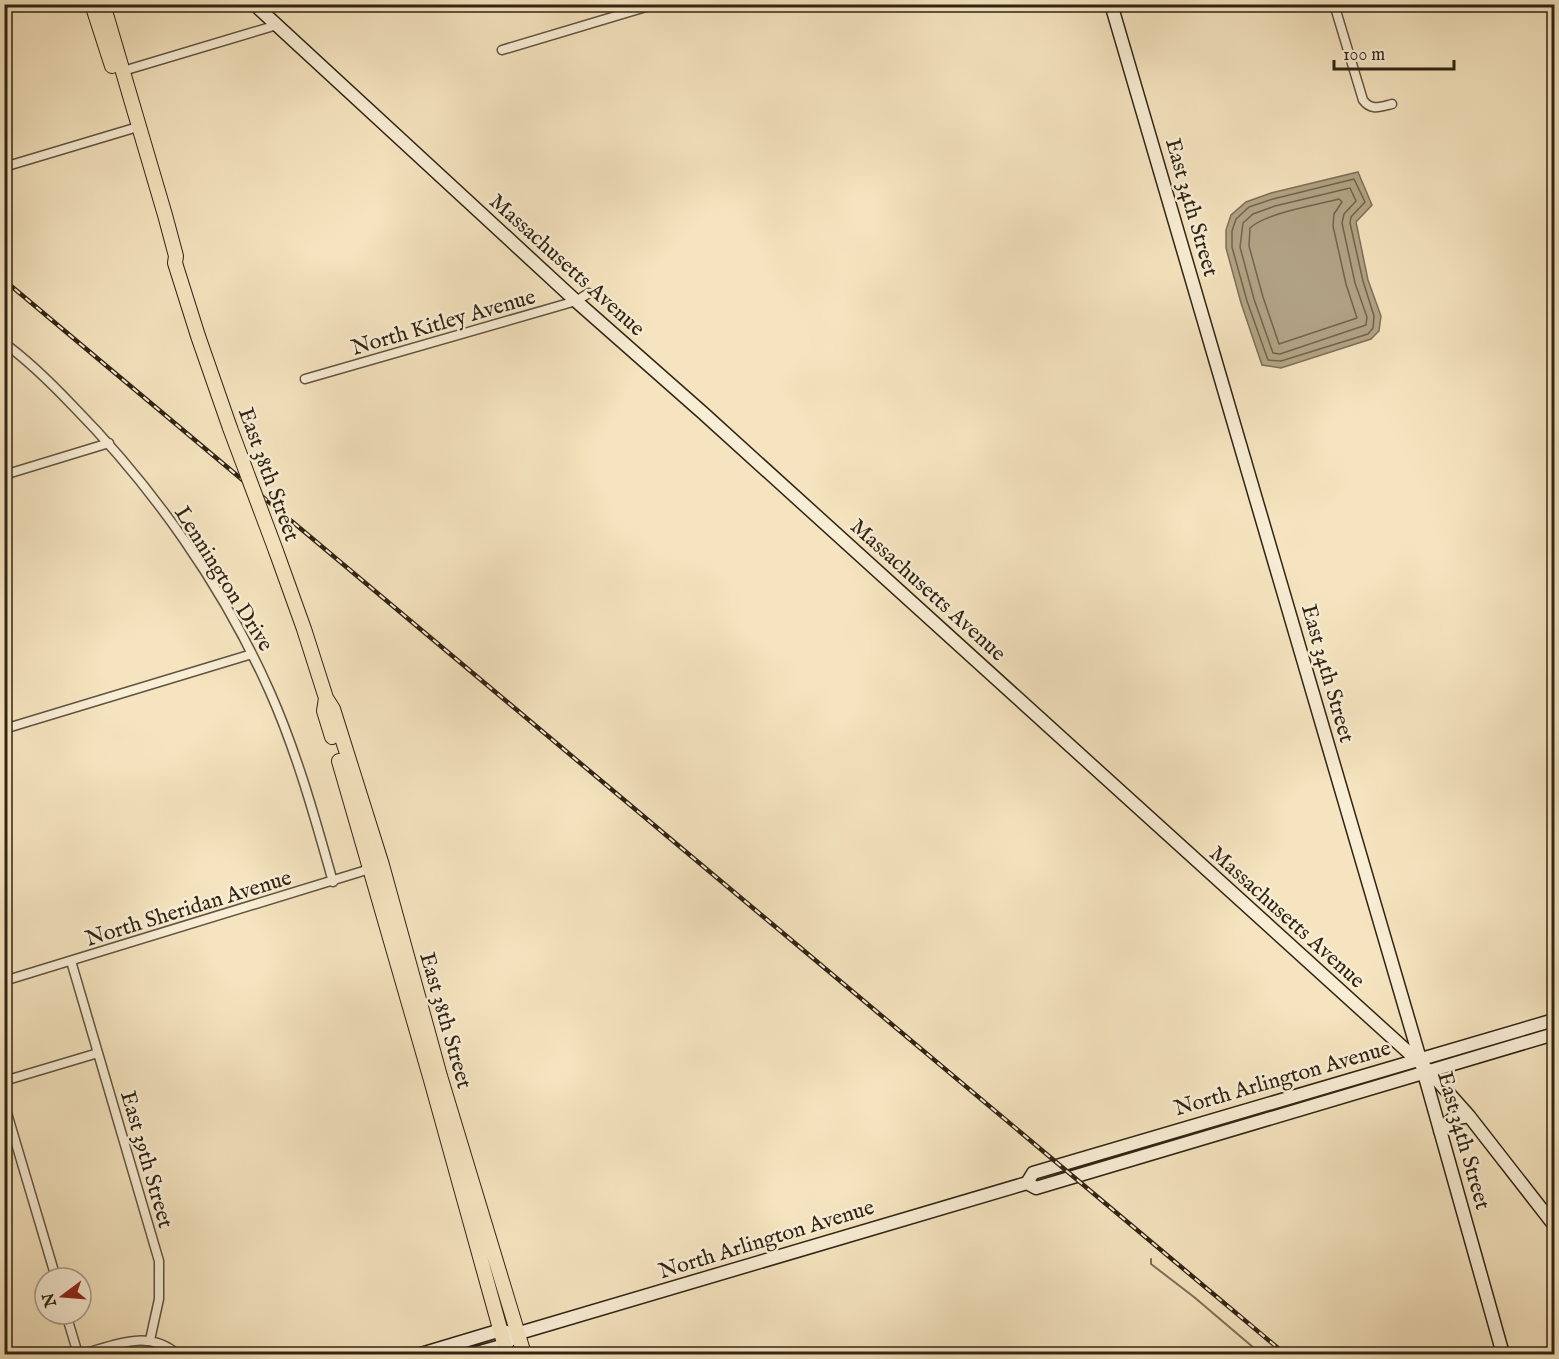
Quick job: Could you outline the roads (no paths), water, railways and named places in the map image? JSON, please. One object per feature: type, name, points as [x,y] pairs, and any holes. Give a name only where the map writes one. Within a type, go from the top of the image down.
[{"type":"main road","name":"East 38th Street","points":[[92,4],[169,258],[175,263]]},
{"type":"main road","name":"East 38th Street","points":[[103,4],[174,245],[175,263],[198,336],[304,629],[326,698],[333,709],[478,1255],[506,1350]]},
{"type":"main road","name":"Massachusetts Avenue","points":[[254,4],[576,301],[703,413],[1422,1066],[1469,1116],[1554,1225]]},
{"type":"main road","name":"East 34th Street","points":[[1111,4],[1422,1066],[1503,1354]]},
{"type":"main road","name":"East 38th Street","points":[[376,867],[417,997],[516,1334],[524,1354]]},
{"type":"main road","name":"North Arlington Avenue","points":[[473,1354],[506,1350],[516,1334],[1027,1182],[1036,1188],[1422,1066],[1554,1020]]},
{"type":"main road","name":"North Arlington Avenue","points":[[1422,1066],[1554,1035]]},
{"type":"main road","points":[[1440,1131],[1452,1119],[1469,1116]]},
{"type":"main road","points":[[422,1354],[501,1330],[516,1334]]},
{"type":"street","points":[[501,50],[656,4]]},
{"type":"street","points":[[1334,4],[1363,100],[1370,107],[1375,108],[1392,104]]},
{"type":"street","points":[[123,71],[277,25]]},
{"type":"street","points":[[4,167],[131,129]]},
{"type":"street","name":"North Kitley Avenue","points":[[305,379],[576,301],[589,293]]},
{"type":"street","name":"Lennington Drive","points":[[5,344],[58,390],[109,443],[158,504],[187,545],[228,611],[272,694],[291,746],[333,882]]},
{"type":"street","points":[[4,475],[109,443]]},
{"type":"street","points":[[4,729],[252,654]]},
{"type":"street","name":"North Sheridan Avenue","points":[[4,981],[376,867]]},
{"type":"street","name":"East 39th Street","points":[[71,961],[159,1261],[159,1299],[150,1340]]},
{"type":"street","points":[[4,1081],[98,1053]]},
{"type":"street","points":[[4,1103],[52,1266]]},
{"type":"street","points":[[70,1326],[80,1354],[127,1341],[150,1340],[161,1343],[177,1354]]},
{"type":"water","points":[[1358,172],[1372,205],[1356,222],[1368,280],[1381,316],[1379,331],[1371,339],[1281,368],[1262,365],[1241,303],[1226,248],[1226,230],[1231,215],[1246,202],[1271,193]]},
{"type":"waterway","points":[[1151,1259],[1151,1264],[1261,1354]]},
{"type":"railway","points":[[4,280],[1285,1354]]}]
